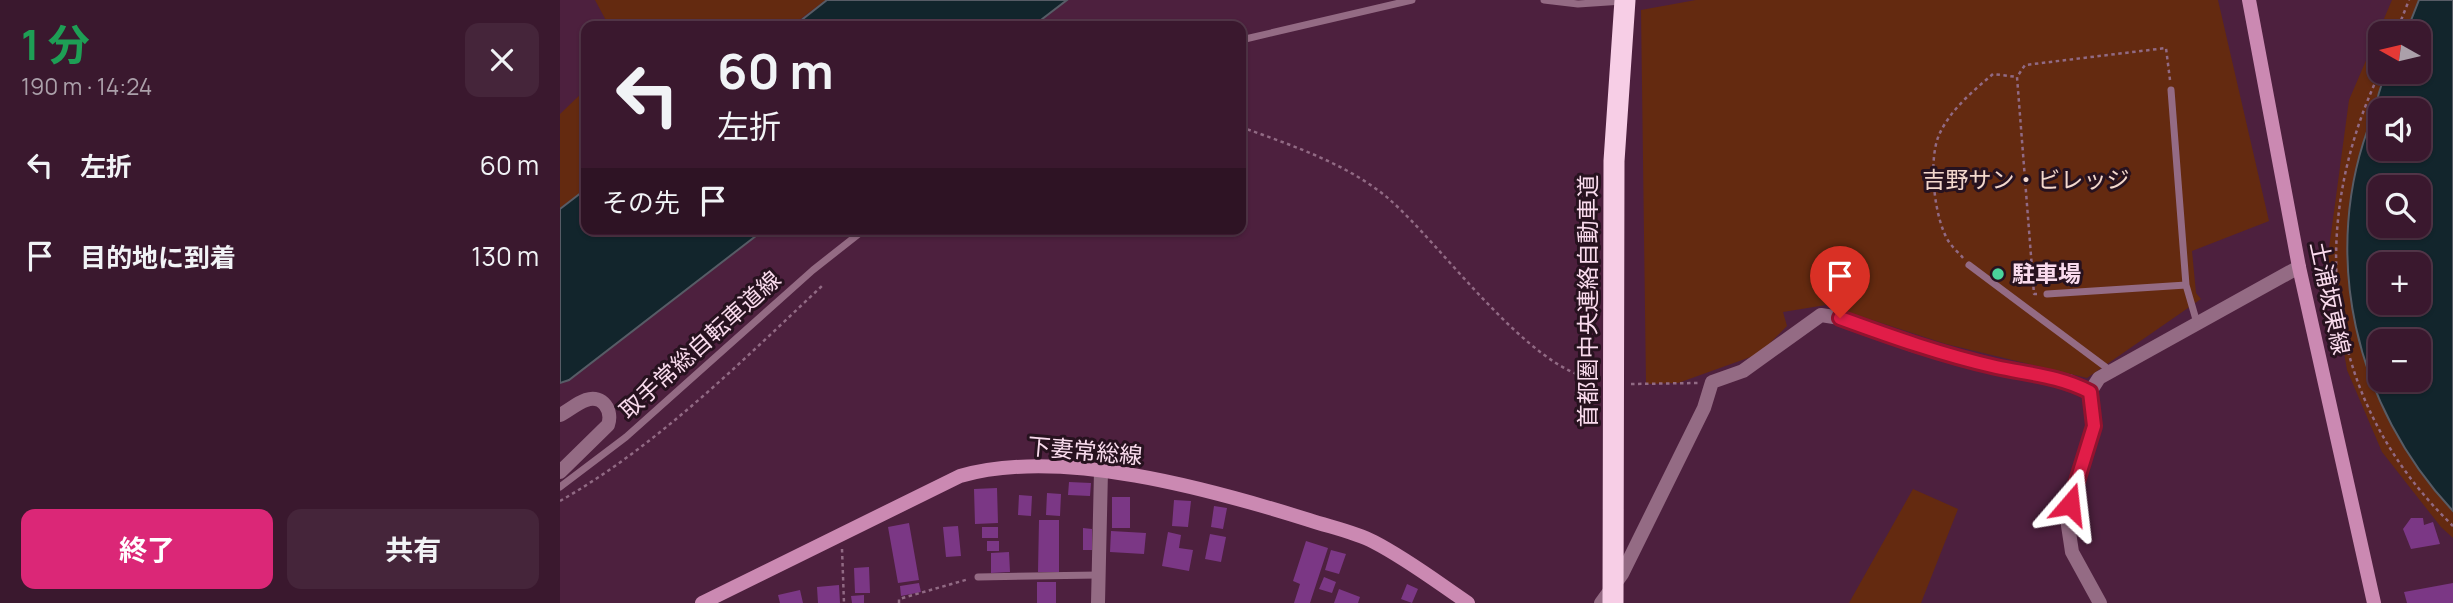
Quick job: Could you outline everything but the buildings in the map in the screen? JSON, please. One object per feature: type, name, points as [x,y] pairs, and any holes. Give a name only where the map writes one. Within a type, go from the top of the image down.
[{"type":"highway","name":"首都圏中央連絡自動車道","points":[[1613,603],[1614,161],[1625,0]]},
{"type":"main road","name":"土浦坂東線","points":[[2249,0],[2299,267],[2374,603]]},
{"type":"main road","name":"下妻常総線","points":[[702,603],[960,476],[981,470],[1047,468],[1101,471],[1141,477],[1281,511],[1372,541],[1468,603]]},
{"type":"street","points":[[2100,603],[2071,552],[2067,519],[2094,426],[2090,392],[2099,378],[2299,267]]},
{"type":"street","points":[[1601,603],[1634,551],[1704,408],[1712,382],[1744,371],[1821,315],[1840,318],[1936,351],[2069,381],[2090,392]]},
{"type":"street","points":[[560,415],[591,399],[601,401],[609,409],[610,418],[608,425],[560,472]]},
{"type":"street","points":[[1098,603],[1101,471]]},
{"type":"lane","points":[[1246,39],[1412,0]]},
{"type":"lane","points":[[1544,0],[1578,4],[1631,0]]},
{"type":"lane","points":[[2171,90],[2186,285],[2197,324]]},
{"type":"lane","name":"取手常総自転車道線","points":[[560,487],[625,437],[813,270],[857,235]]},
{"type":"lane","points":[[1969,265],[2111,371]]},
{"type":"lane","points":[[2047,294],[2186,285]]},
{"type":"lane","points":[[978,577],[1098,575]]},
{"type":"path","points":[[2401,21],[2409,0]]},
{"type":"path","points":[[2047,294],[2034,295],[2017,77],[2025,65],[2166,48],[2171,90]]},
{"type":"path","points":[[1969,265],[1948,241],[1937,210],[1933,170],[1938,136],[1963,99],[1993,74],[2017,77]]},
{"type":"path","points":[[2374,84],[2364,104],[2344,173],[2334,253],[2335,285],[2362,396],[2384,441],[2406,475],[2453,526]]},
{"type":"path","points":[[1246,129],[1359,178],[1389,200],[1523,336],[1559,365],[1590,379],[1603,380]]},
{"type":"path","points":[[560,501],[595,481],[680,415],[823,285]]},
{"type":"path","points":[[1628,384],[1712,382]]},
{"type":"path","points":[[842,535],[844,603]]},
{"type":"path","points":[[900,603],[899,599],[978,577]]},
{"type":"green space","points":[[595,0],[826,0],[798,21],[606,21]]},
{"type":"green space","name":"吉野サン・ビレッジ","points":[[1696,0],[2218,0],[2269,221],[2192,251],[2196,293],[2201,299],[2087,378],[1946,344],[1826,305],[1783,312],[1787,326],[1759,354],[1678,383],[1646,384],[1641,10]]},
{"type":"green space","points":[[2392,0],[2453,0],[2453,538],[2441,527],[2382,452],[2347,370],[2328,256],[2349,100],[2368,56],[2368,84],[2431,84],[2431,21],[2383,21]]},
{"type":"green space","points":[[581,94],[581,193],[560,209],[560,114]]},
{"type":"green space","points":[[1913,489],[1958,509],[1921,603],[1849,603]]},
{"type":"water","points":[[827,0],[1067,0],[1040,21],[800,21]]},
{"type":"water","points":[[2419,0],[2453,0],[2453,511],[2419,470],[2392,425],[2378,392],[2431,392],[2431,329],[2368,329],[2368,367],[2356,327],[2348,275],[2348,222],[2356,170],[2368,132],[2368,161],[2431,161],[2431,98],[2378,98],[2382,84],[2431,84],[2431,21],[2411,21]]},
{"type":"water","points":[[581,193],[581,235],[757,235],[569,380],[560,383],[560,209]]},
{"type":"place","name":"駐車場","points":[[1998,274]]},
{"type":"route","points":[[1840,318],[1912,345],[1996,367],[2069,381],[2090,392],[2094,426],[2070,504]]}]
